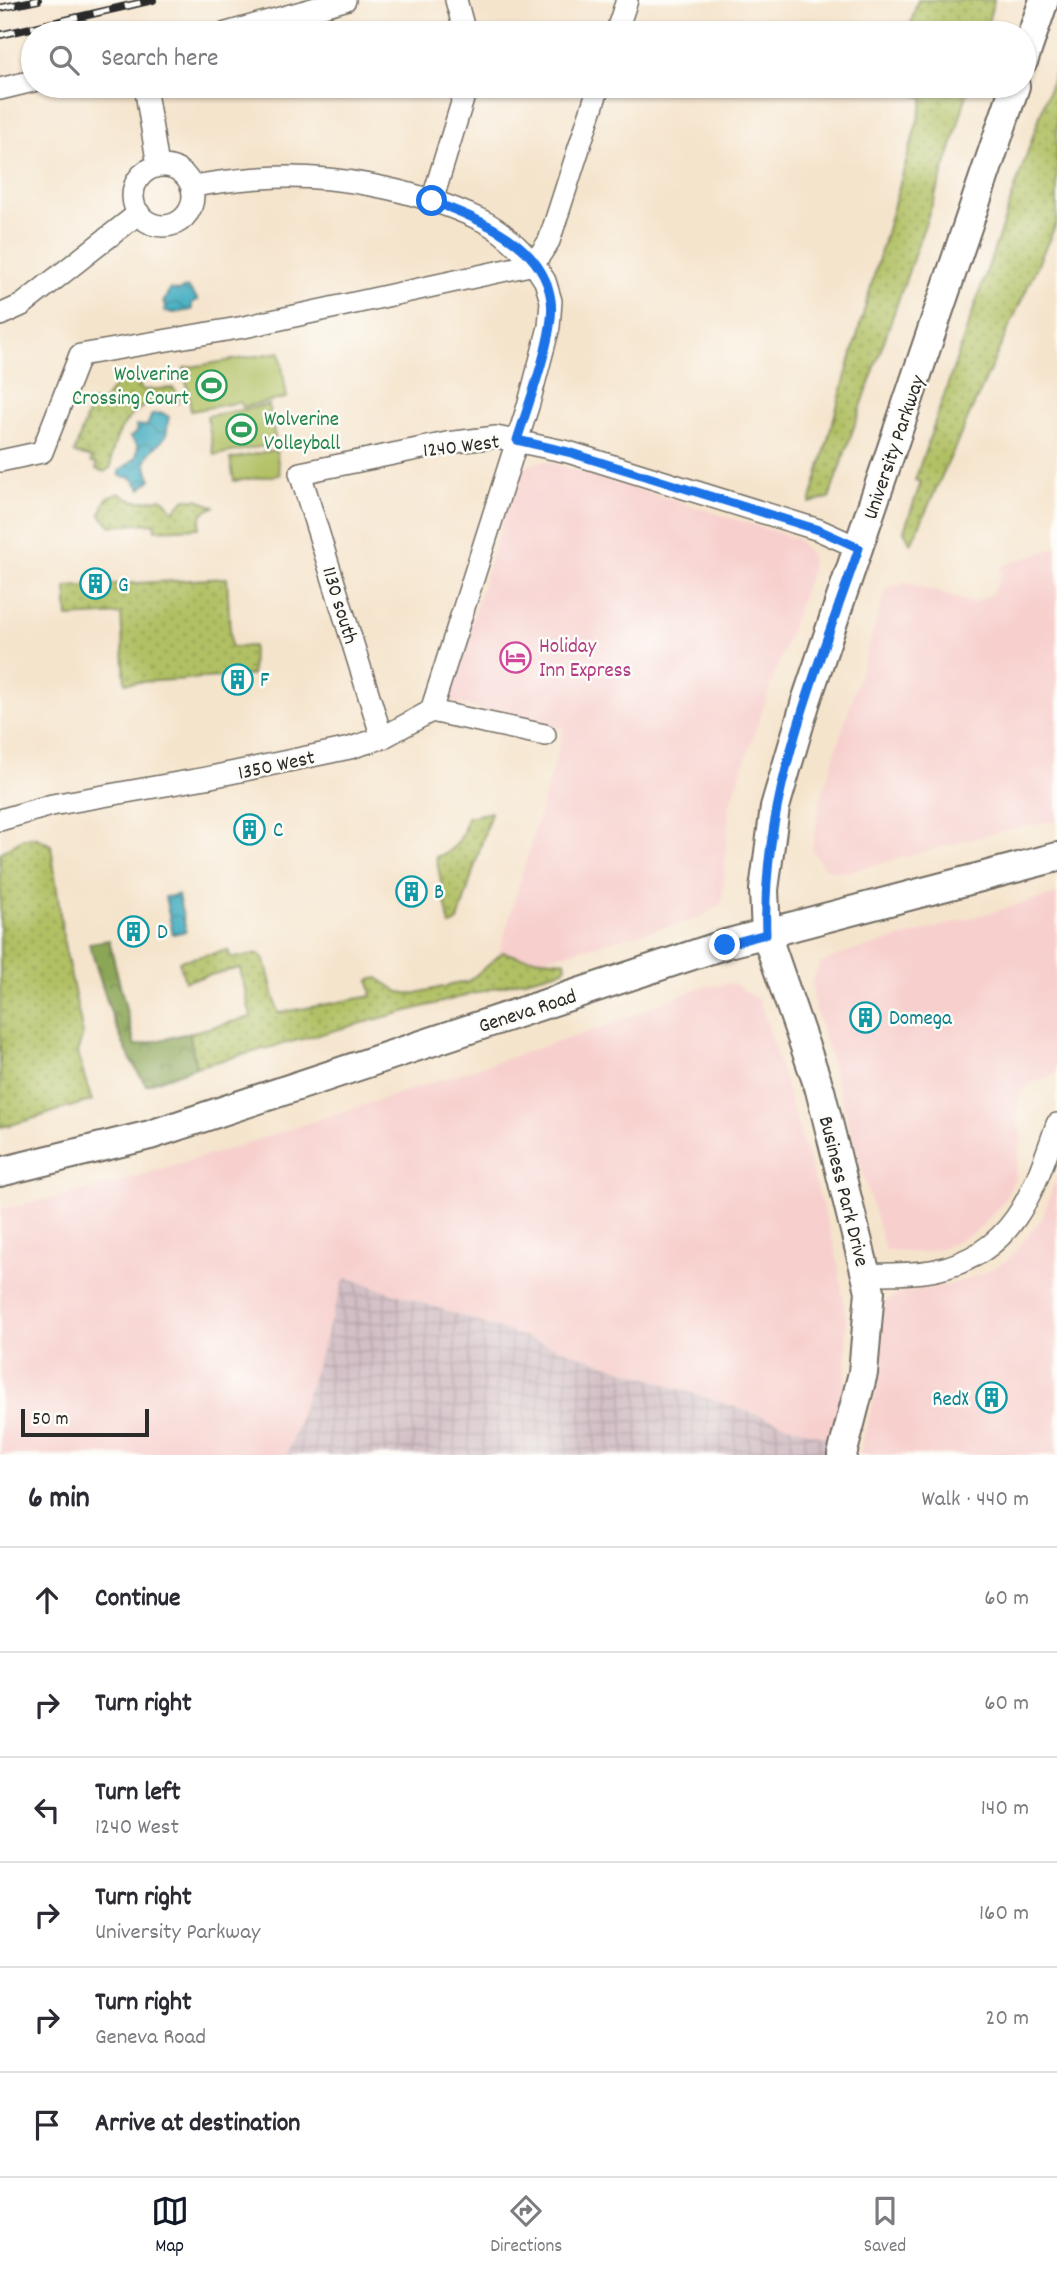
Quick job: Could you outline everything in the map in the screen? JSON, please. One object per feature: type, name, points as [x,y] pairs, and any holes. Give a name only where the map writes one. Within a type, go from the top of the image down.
[{"type":"main road","points":[[1036,24],[1044,0]]},
{"type":"main road","name":"University Parkway","points":[[766,934],[764,890],[779,788],[1011,98]]},
{"type":"main road","name":"Geneva Road","points":[[0,1172],[150,1135],[766,934],[1057,856]]},
{"type":"main road","name":"Business Park Drive","points":[[766,934],[820,1090],[870,1291],[863,1373],[842,1455]]},
{"type":"street","points":[[269,21],[345,0]]},
{"type":"street","points":[[456,0],[461,21]]},
{"type":"street","points":[[620,21],[627,0]]},
{"type":"street","points":[[0,89],[21,84]]},
{"type":"street","points":[[147,98],[158,166]]},
{"type":"street","points":[[432,201],[463,98]]},
{"type":"street","points":[[0,461],[42,452],[80,355],[244,327],[534,264],[549,241],[595,98]]},
{"type":"street","points":[[158,166],[170,166],[181,172],[191,186],[190,208],[180,220],[158,225],[139,214],[134,201],[134,188],[141,176],[158,166]]},
{"type":"street","points":[[191,186],[262,177],[340,181],[392,190],[432,201],[482,220],[509,238],[534,264],[545,281],[551,301],[549,327],[517,440],[431,711],[545,735]]},
{"type":"street","points":[[0,315],[22,305],[139,214]]},
{"type":"street","name":"1240 West","points":[[300,473],[447,443],[496,437],[568,452],[819,530],[859,548]]},
{"type":"street","name":"1130 south","points":[[300,473],[382,738]]},
{"type":"street","name":"1350 West","points":[[0,821],[52,805],[206,778],[350,748],[382,738],[431,711]]},
{"type":"street","points":[[866,1275],[937,1270],[992,1246],[1017,1218],[1035,1188],[1057,1124]]},
{"type":"shaded area","points":[[544,461],[796,538],[811,556],[812,567],[729,807],[722,903],[698,919],[494,971],[564,729],[446,701],[517,476],[526,466]]},
{"type":"shaded area","points":[[1057,547],[1057,823],[1047,822],[1000,832],[847,872],[825,869],[812,850],[820,801],[885,593],[892,586],[902,585],[904,582],[972,603],[991,595],[1001,576],[1001,566]]},
{"type":"shaded area","points":[[1057,894],[1057,1074],[1031,1083],[1019,1097],[1017,1119],[1022,1136],[1014,1181],[1003,1202],[977,1231],[947,1246],[922,1253],[885,1250],[813,1000],[812,980],[821,963],[841,954]]},
{"type":"shaded area","points":[[733,983],[760,1001],[836,1251],[846,1319],[846,1380],[830,1439],[345,1277],[287,1455],[0,1455],[0,1209],[94,1189],[223,1151],[612,1024],[698,988]]},
{"type":"shaded area","points":[[1057,1174],[1057,1455],[859,1455],[876,1391],[885,1302],[903,1292],[950,1285],[982,1274],[1008,1260],[1043,1217]]},
{"type":"shaded area","points":[[345,1277],[830,1439],[824,1455],[287,1455]]},
{"type":"green space","points":[[918,0],[994,0],[988,21],[912,21]]},
{"type":"green space","points":[[1057,66],[1057,222],[911,544],[904,531],[921,482],[915,480]]},
{"type":"green space","points":[[924,98],[966,98],[950,153],[829,498],[810,503]]},
{"type":"green space","points":[[280,352],[287,398],[243,407],[240,402],[191,411],[184,368]]},
{"type":"green space","points":[[136,378],[142,390],[173,388],[179,395],[178,403],[164,401],[139,409],[122,428],[116,440],[111,467],[105,472],[96,469],[97,464],[91,462],[92,458],[74,453],[92,402],[101,404],[120,379]]},
{"type":"green space","name":"Wolverine Volleyball","points":[[269,405],[276,444],[214,455],[207,416]]},
{"type":"green space","points":[[276,450],[280,475],[234,481],[230,459]]},
{"type":"green space","points":[[119,493],[135,501],[162,498],[174,511],[185,499],[198,499],[214,507],[202,513],[199,528],[155,530],[154,523],[111,526],[100,515],[106,499]]},
{"type":"green space","points":[[227,578],[231,647],[253,646],[252,675],[125,683],[121,614],[68,617],[66,587]]},
{"type":"green space","points":[[491,812],[458,921],[450,926],[436,857],[449,851],[458,842],[467,817]]},
{"type":"green space","points":[[34,837],[51,845],[64,943],[83,1034],[77,1053],[92,1101],[0,1127],[0,853],[22,839]]},
{"type":"green space","points":[[109,940],[135,1046],[189,1033],[196,1067],[146,1085],[119,1034],[89,943]]},
{"type":"green space","points":[[228,950],[231,958],[259,954],[265,960],[278,1013],[372,996],[369,980],[378,978],[399,992],[412,994],[469,981],[503,952],[520,957],[565,961],[566,966],[563,970],[196,1067],[189,1033],[251,1017],[240,968],[185,981],[179,961]]},
{"type":"water","points":[[187,287],[198,300],[192,303],[192,310],[174,313],[164,311],[166,304],[163,303],[170,289],[178,291]]},
{"type":"water","points":[[163,413],[169,417],[167,433],[148,456],[147,470],[151,479],[141,489],[132,478],[120,476],[119,471],[136,458],[138,446],[130,437],[136,433],[136,425],[147,426],[152,414]]},
{"type":"water","points":[[178,895],[186,931],[173,934],[165,897]]},
{"type":"railway","points":[[0,8],[38,0]]},
{"type":"railway","points":[[61,21],[153,0]]},
{"type":"railway","points":[[0,35],[21,30]]},
{"type":"place","name":"Wolverine Crossing Court","points":[[212,385]]},
{"type":"place","name":"Wolverine Volleyball","points":[[241,430]]},
{"type":"place","name":"G","points":[[95,584]]},
{"type":"place","name":"Holiday Inn Express","points":[[516,657]]},
{"type":"place","name":"F","points":[[237,679]]},
{"type":"place","name":"C","points":[[250,829]]},
{"type":"place","name":"B","points":[[411,891]]},
{"type":"place","name":"D","points":[[134,931]]},
{"type":"place","name":"Domega","points":[[866,1017]]},
{"type":"place","name":"RedX","points":[[992,1398]]},
{"type":"route","points":[[432,201],[482,220],[509,238],[534,264],[545,281],[551,301],[549,327],[517,440],[568,452],[819,530],[859,548],[779,788],[764,890],[766,934],[725,945]]}]
